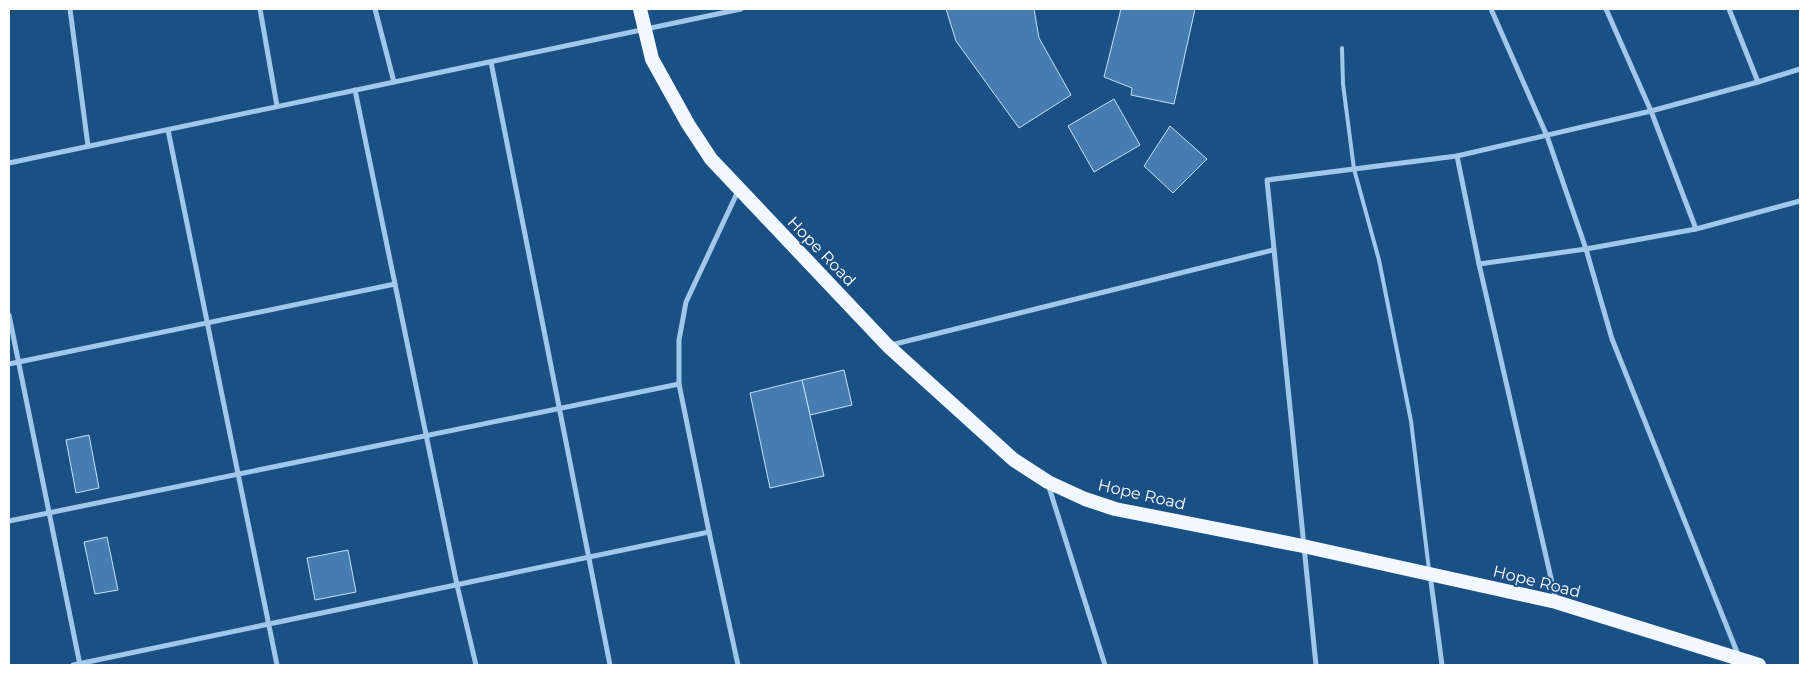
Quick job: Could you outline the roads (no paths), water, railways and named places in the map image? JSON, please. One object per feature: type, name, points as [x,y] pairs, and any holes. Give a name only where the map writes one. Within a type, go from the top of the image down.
[{"type":"highway","name":"Hope Road","points":[[640,9],[652,59],[688,124],[711,159],[888,346],[1014,460],[1048,482],[1085,499],[1115,509],[1303,546],[1556,602],[1759,665]]},
{"type":"street","points":[[70,9],[88,146]]},
{"type":"street","points":[[260,9],[277,106]]},
{"type":"street","points":[[375,9],[394,82]]},
{"type":"street","points":[[9,162],[741,9]]},
{"type":"street","points":[[1491,9],[1547,136],[1586,249],[1612,339],[1740,660]]},
{"type":"street","points":[[1606,9],[1651,111],[1696,228]]},
{"type":"street","points":[[1729,9],[1758,82]]},
{"type":"street","points":[[491,62],[610,665]]},
{"type":"street","points":[[1316,665],[1266,180],[1458,156],[1651,111],[1800,69]]},
{"type":"street","points":[[355,90],[457,585],[476,665]]},
{"type":"street","points":[[168,130],[277,665]]},
{"type":"street","points":[[1458,156],[1479,264],[1556,602]]},
{"type":"street","points":[[738,665],[679,384],[679,340],[686,302],[739,189]]},
{"type":"street","points":[[1479,264],[1586,249],[1696,228],[1800,201]]},
{"type":"street","points":[[888,346],[1273,250]]},
{"type":"street","points":[[9,364],[395,284]]},
{"type":"street","points":[[9,315],[80,665]]},
{"type":"street","points":[[9,521],[679,384]]},
{"type":"street","points":[[1048,482],[1105,665]]},
{"type":"street","points":[[73,665],[709,532]]},
{"type":"street","points":[[1430,574],[1442,665]]},
{"type":"lane","points":[[1342,48],[1343,84],[1354,169],[1379,260],[1409,412],[1430,574]]}]
